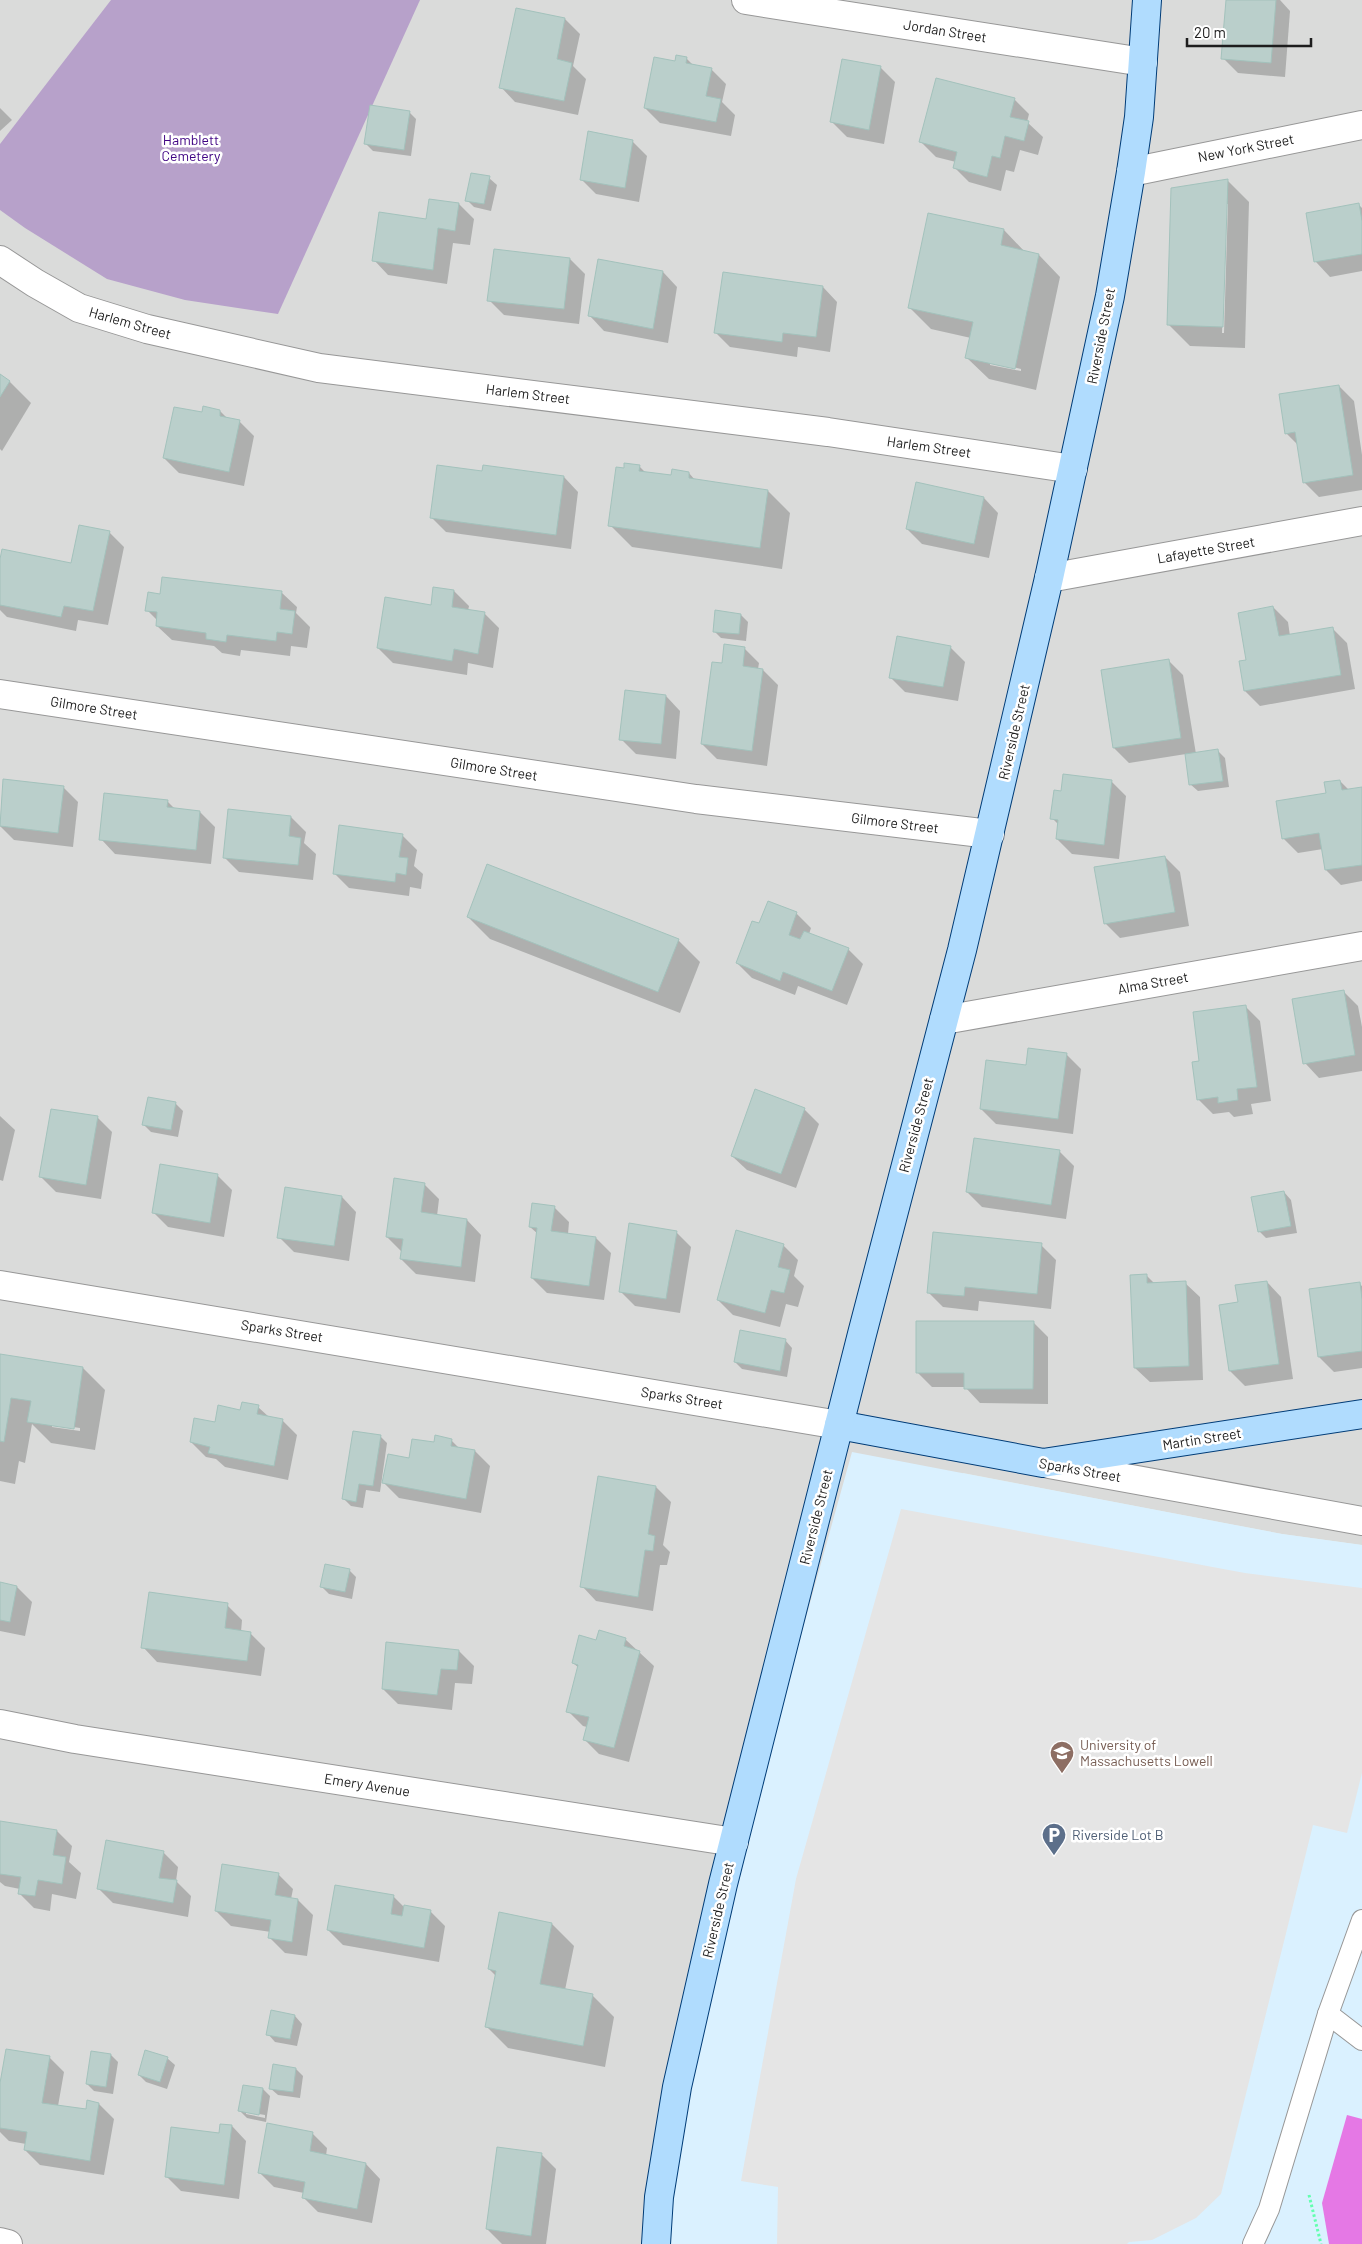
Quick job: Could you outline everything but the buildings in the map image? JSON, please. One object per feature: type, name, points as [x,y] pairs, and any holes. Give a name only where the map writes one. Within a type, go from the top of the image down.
[{"type":"main road","name":"Riverside Street","points":[[656,2244],[659,2197],[677,2086],[734,1842],[944,1020],[990,834],[1049,578],[1110,296],[1139,117],[1147,0]]},
{"type":"main road","name":"Martin Street","points":[[1043,1463],[1362,1414]]},
{"type":"main road","name":"Sparks Street","points":[[840,1424],[1043,1463]]},
{"type":"street","name":"Jordan Street","points":[[746,0],[1143,62]]},
{"type":"street","name":"New York Street","points":[[1131,172],[1362,125]]},
{"type":"street","name":"Harlem Street","points":[[0,260],[79,308],[147,329],[319,368],[828,432],[1073,468]]},
{"type":"street","name":"Lafayette Street","points":[[1049,578],[1362,521]]},
{"type":"street","name":"Gilmore Street","points":[[0,694],[696,799],[990,834]]},
{"type":"street","name":"Alma Street","points":[[944,1020],[1362,946]]},
{"type":"street","name":"Sparks Street","points":[[0,1285],[840,1424]]},
{"type":"street","name":"Sparks Street","points":[[1043,1463],[1362,1521]]},
{"type":"street","name":"Emery Avenue","points":[[0,1724],[85,1741],[734,1842]]},
{"type":"street","points":[[0,2242],[8,2244]]},
{"type":"lane","points":[[1253,2244],[1269,2209],[1328,2014],[1362,1920]]},
{"type":"lane","points":[[1328,2014],[1362,2040]]},
{"type":"path","points":[[1309,2195],[1321,2244]]},
{"type":"shaded area","points":[[0,0],[1362,0],[1362,1545],[1282,1534],[963,1473],[663,2244],[0,2244]]},
{"type":"shaded area","name":"Riverside Lot B","points":[[852,1452],[1282,1534],[1362,1545],[1362,2244],[663,2244],[680,2134],[741,1851]]},
{"type":"shaded area","name":"Riverside Lot B","points":[[901,1509],[1245,1573],[1362,1588],[1362,1773],[1347,1833],[1313,1825],[1221,2194],[1196,2218],[1152,2240],[1129,2242],[1127,2244],[777,2244],[778,2187],[741,2181],[796,1879]]},
{"type":"shaded area","points":[[1347,2115],[1362,2119],[1362,2244],[1329,2244],[1322,2203]]},
{"type":"green space","name":"Hamblett Cemetery","points":[[111,0],[420,0],[278,314],[185,300],[107,279],[25,228],[0,210],[0,144]]},
{"type":"place","name":"University of Massachusetts Lowell","points":[[1062,1774]]},
{"type":"place","name":"Riverside Lot B","points":[[1054,1856]]}]
